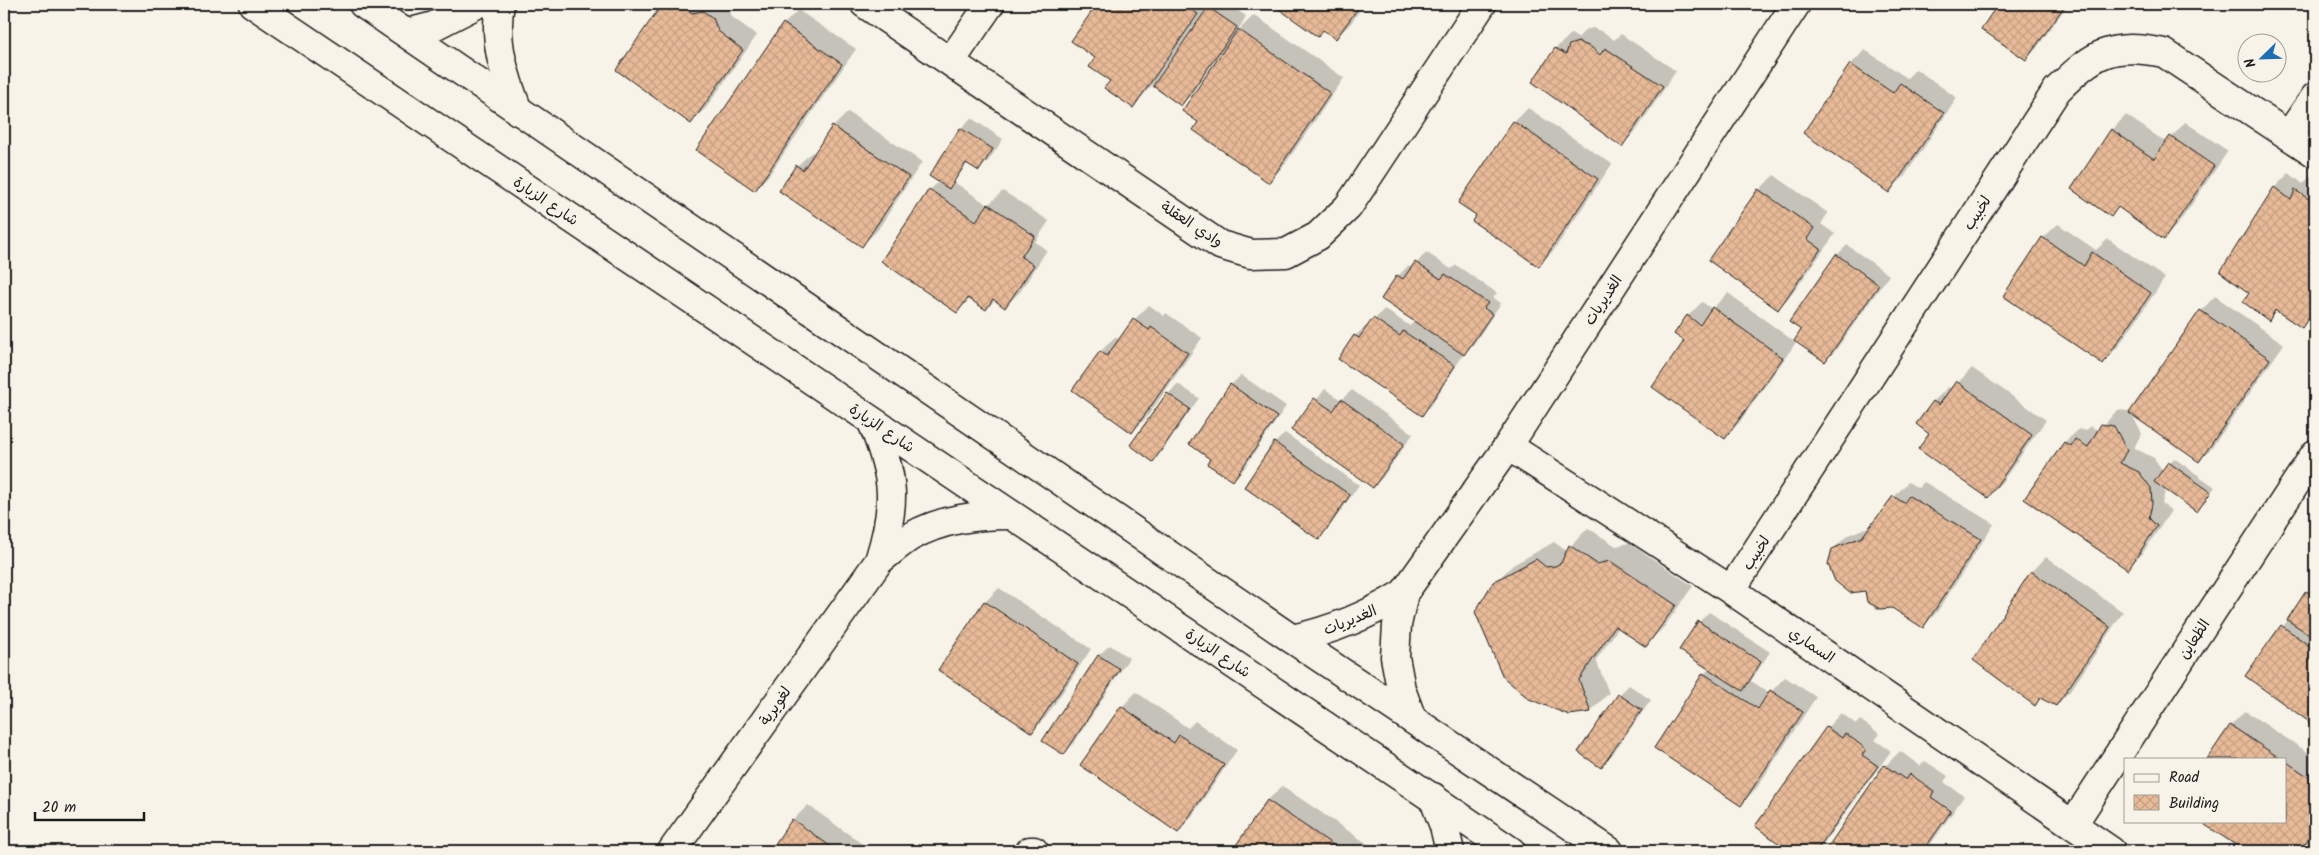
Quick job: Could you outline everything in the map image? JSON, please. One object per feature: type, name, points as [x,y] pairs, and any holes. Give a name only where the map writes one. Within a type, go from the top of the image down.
[{"type":"street","name":"شارع الزبارة","points":[[253,4],[1511,851]]},
{"type":"street","points":[[364,4],[1292,639],[1608,851]]},
{"type":"street","points":[[407,33],[434,26],[477,4]]},
{"type":"street","points":[[500,4],[499,47],[506,79],[518,111]]},
{"type":"street","name":"وادي العقلة","points":[[865,4],[1220,245],[1251,254],[1286,253],[1318,236],[1348,207],[1482,4]]},
{"type":"street","points":[[951,61],[990,4]]},
{"type":"street","name":"الغديريات","points":[[1412,719],[1401,689],[1396,657],[1397,625],[1404,593],[1508,446],[1796,4]]},
{"type":"street","name":"لخبيب","points":[[1731,590],[2057,90],[2082,66],[2107,52],[2135,47],[2164,53],[2315,153]]},
{"type":"street","points":[[2290,135],[2315,97]]},
{"type":"street","name":"لغويرية","points":[[872,422],[886,455],[892,490],[890,526],[879,561]]},
{"type":"street","name":"السماري","points":[[1508,446],[1731,590],[2111,851]]},
{"type":"street","name":"الظعاين","points":[[2072,824],[2315,454]]},
{"type":"street","name":"لغويرية","points":[[672,851],[879,561],[909,538],[944,522],[981,515],[1011,515]]},
{"type":"street","name":"الغديريات","points":[[1292,639],[1322,633],[1351,623],[1404,593]]},
{"type":"street","points":[[1433,797],[1444,826],[1450,851]]},
{"type":"building","points":[[662,4],[679,4],[692,13],[703,11],[713,18],[718,31],[743,50],[691,124],[616,70]]},
{"type":"building","points":[[1097,4],[1183,4],[1198,14],[1133,108],[1104,88],[1110,81],[1089,67],[1095,58],[1071,41]]},
{"type":"building","points":[[1272,4],[1361,4],[1336,39],[1323,30],[1318,37]]},
{"type":"building","points":[[1998,4],[2066,4],[2026,60],[1981,29]]},
{"type":"building","points":[[1208,7],[1237,27],[1181,106],[1153,86]]},
{"type":"building","points":[[783,23],[842,64],[755,191],[696,150]]},
{"type":"building","points":[[1238,29],[1330,93],[1269,183],[1193,130],[1198,122],[1182,111]]},
{"type":"building","points":[[1578,42],[1591,47],[1600,55],[1605,48],[1663,86],[1622,147],[1532,82],[1555,48],[1566,54],[1569,45]]},
{"type":"building","points":[[1850,64],[1893,93],[1900,83],[1944,113],[1889,193],[1803,133]]},
{"type":"building","points":[[1513,121],[1598,179],[1539,267],[1472,221],[1476,215],[1458,203]]},
{"type":"building","points":[[832,126],[909,177],[862,247],[779,191],[796,165],[803,170]]},
{"type":"building","points":[[960,128],[993,149],[979,171],[966,163],[949,189],[929,176]]},
{"type":"building","points":[[2111,129],[2154,159],[2170,136],[2214,166],[2164,240],[2118,207],[2111,217],[2071,189]]},
{"type":"building","points":[[2274,187],[2291,200],[2295,190],[2315,203],[2315,308],[2302,328],[2275,310],[2269,321],[2243,302],[2249,293],[2220,272]]},
{"type":"building","points":[[929,189],[976,221],[988,204],[1035,236],[1021,257],[1034,265],[1005,308],[993,299],[986,310],[968,298],[957,313],[881,261]]},
{"type":"building","points":[[1758,189],[1814,228],[1807,239],[1821,249],[1778,310],[1708,260]]},
{"type":"building","points":[[2042,237],[2084,266],[2092,252],[2151,293],[2103,364],[2003,296]]},
{"type":"building","points":[[1836,254],[1879,285],[1825,362],[1794,341],[1801,330],[1789,322]]},
{"type":"building","points":[[1415,262],[1441,279],[1445,274],[1488,303],[1484,308],[1492,314],[1464,355],[1381,299],[1397,275],[1403,279]]},
{"type":"building","points":[[1712,307],[1783,358],[1725,439],[1652,387],[1684,341],[1674,334],[1687,315],[1700,325]]},
{"type":"building","points":[[2200,310],[2270,359],[2199,462],[2129,413]]},
{"type":"building","points":[[1373,318],[1400,336],[1403,331],[1455,366],[1422,416],[1338,359],[1354,335],[1359,338]]},
{"type":"building","points":[[1133,319],[1149,330],[1151,327],[1188,353],[1132,433],[1072,390],[1100,351],[1107,356]]},
{"type":"building","points":[[1956,381],[2032,435],[1988,498],[1918,449],[1929,434],[1916,424],[1933,401],[1939,405]]},
{"type":"building","points":[[1230,384],[1277,417],[1233,481],[1207,464],[1210,459],[1189,444]]},
{"type":"building","points":[[1167,393],[1190,409],[1153,462],[1130,445]]},
{"type":"building","points":[[1314,398],[1333,411],[1341,399],[1404,444],[1373,488],[1291,430]]},
{"type":"building","points":[[2101,424],[2114,426],[2127,450],[2120,463],[2139,472],[2151,488],[2152,504],[2149,518],[2157,526],[2128,570],[2024,499],[2064,442],[2071,446],[2075,439],[2088,447]]},
{"type":"building","points":[[1274,442],[1350,495],[1319,540],[1244,487]]},
{"type":"building","points":[[2168,462],[2211,492],[2197,512],[2154,482]]},
{"type":"building","points":[[1893,496],[1904,503],[1909,496],[1981,539],[1923,628],[1892,608],[1880,609],[1867,602],[1865,591],[1850,593],[1835,581],[1828,564],[1832,549],[1862,537]]},
{"type":"building","points":[[1569,545],[1597,564],[1610,561],[1676,605],[1646,647],[1615,626],[1579,680],[1591,712],[1569,715],[1529,699],[1503,677],[1475,612],[1493,582],[1536,559],[1546,567],[1555,566],[1561,563]]},
{"type":"building","points":[[2031,571],[2110,627],[2056,706],[2040,698],[2035,706],[1973,660]]},
{"type":"building","points":[[2306,591],[2314,595],[2315,593],[2315,638],[2287,620]]},
{"type":"building","points":[[984,601],[1078,664],[1032,733],[938,670]]},
{"type":"building","points":[[1698,621],[1761,662],[1743,691],[1679,650]]},
{"type":"building","points":[[2281,625],[2315,650],[2315,726],[2245,676]]},
{"type":"building","points":[[1098,655],[1120,669],[1064,755],[1042,741]]},
{"type":"building","points":[[1703,673],[1758,709],[1770,690],[1803,712],[1741,806],[1654,748]]},
{"type":"building","points":[[1618,694],[1642,710],[1601,768],[1578,752]]},
{"type":"building","points":[[1121,706],[1174,743],[1179,735],[1224,765],[1178,833],[1080,765]]},
{"type":"building","points":[[2230,725],[2280,758],[2208,758]]},
{"type":"building","points":[[1826,727],[1842,738],[1845,733],[1866,749],[1862,755],[1878,766],[1816,851],[1789,851],[1755,826]]},
{"type":"building","points":[[2286,762],[2315,781],[2315,828],[2300,851],[2245,851],[2201,822],[2286,822]]},
{"type":"building","points":[[1884,765],[1906,780],[1910,774],[1934,791],[1931,797],[1951,811],[1923,851],[1825,851]]},
{"type":"building","points":[[1267,800],[1342,851],[1232,851]]},
{"type":"building","points":[[792,819],[837,851],[770,851]]}]
